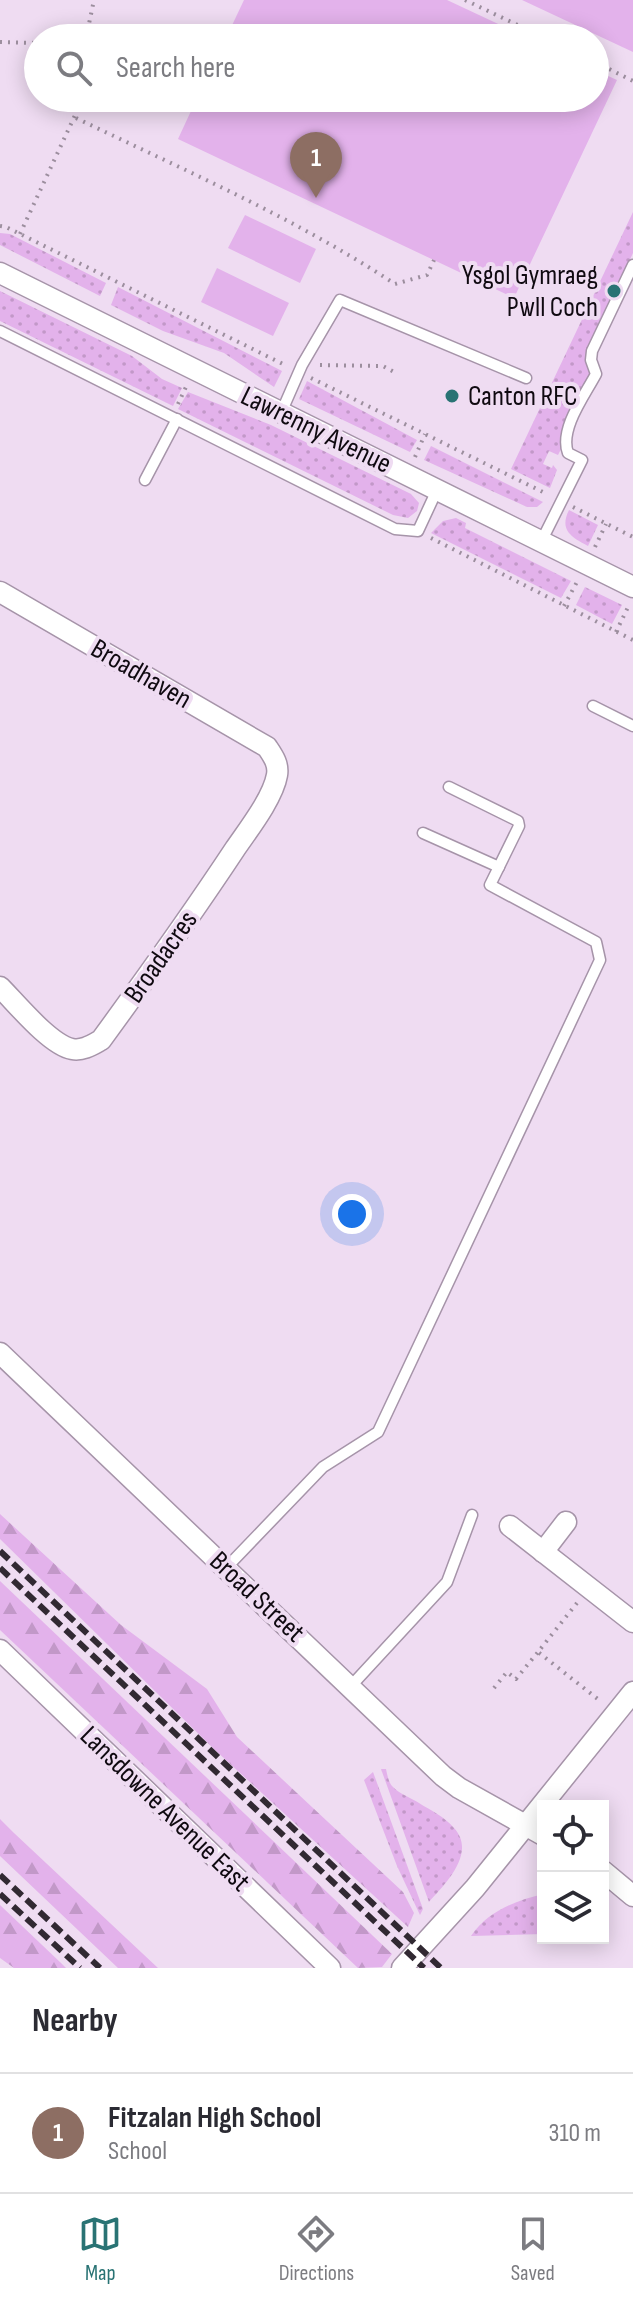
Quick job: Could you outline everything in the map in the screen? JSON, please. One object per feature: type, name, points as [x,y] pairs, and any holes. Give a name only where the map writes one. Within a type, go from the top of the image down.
[{"type":"street","name":"Lawrenny Avenue","points":[[0,273],[633,587]]},
{"type":"street","name":"Broadhaven","points":[[0,592],[267,747],[276,761]]},
{"type":"street","name":"Broadacres","points":[[0,987],[56,1042],[72,1049],[88,1048],[101,1040],[248,830],[271,791],[277,774],[276,761]]},
{"type":"street","name":"Broad Street","points":[[0,1353],[443,1776],[534,1830]]},
{"type":"street","points":[[543,1552],[566,1522]]},
{"type":"street","points":[[510,1526],[633,1622]]},
{"type":"street","name":"Lansdowne Avenue East","points":[[0,1650],[330,1968]]},
{"type":"street","points":[[402,1968],[534,1830],[633,1692]]},
{"type":"street","points":[[604,1872],[633,1896]]},
{"type":"lane","points":[[541,542],[582,460],[568,453],[567,431],[596,374],[591,360],[592,351],[633,265]]},
{"type":"lane","points":[[281,413],[300,369],[340,300],[526,378]]},
{"type":"lane","points":[[0,331],[395,529],[418,531],[437,490]]},
{"type":"lane","points":[[145,480],[174,418]]},
{"type":"lane","points":[[593,706],[633,726]]},
{"type":"lane","points":[[226,1568],[323,1467],[378,1432],[600,960],[596,942],[490,885],[519,826],[518,821],[449,787]]},
{"type":"lane","points":[[423,833],[499,867]]},
{"type":"lane","points":[[351,1686],[447,1582],[472,1515]]},
{"type":"path","points":[[89,24],[94,0]]},
{"type":"path","points":[[465,0],[516,24]]},
{"type":"path","points":[[0,42],[24,43]]},
{"type":"path","points":[[609,69],[633,81]]},
{"type":"path","points":[[20,234],[78,112]]},
{"type":"path","points":[[76,118],[298,225],[395,284],[427,275],[434,260]]},
{"type":"path","points":[[0,226],[300,369],[633,537]]},
{"type":"path","points":[[300,369],[383,366],[396,373]]},
{"type":"path","points":[[174,418],[194,370]]},
{"type":"path","points":[[418,531],[633,640]]},
{"type":"path","points":[[616,632],[633,596]]},
{"type":"path","points":[[494,1688],[507,1672],[516,1679],[589,1588]]},
{"type":"path","points":[[538,1652],[617,1713]]},
{"type":"green space","points":[[244,0],[447,0],[498,24],[233,24]]},
{"type":"green space","points":[[522,0],[633,0],[633,52],[609,41],[609,24],[573,24]]},
{"type":"green space","points":[[609,76],[617,80],[609,97]]},
{"type":"green space","points":[[191,112],[602,112],[514,298],[178,139]]},
{"type":"green space","points":[[633,212],[633,253],[588,350],[590,374],[562,433],[564,443],[558,455],[549,451],[543,464],[552,468],[553,465],[557,470],[550,488],[511,469]]},
{"type":"green space","points":[[245,215],[316,249],[300,283],[228,248]]},
{"type":"green space","points":[[0,233],[10,234],[106,283],[100,296],[0,245]]},
{"type":"green space","points":[[217,268],[289,303],[273,336],[201,302]]},
{"type":"green space","points":[[118,287],[282,371],[274,387],[224,353],[163,331],[111,305]]},
{"type":"green space","points":[[0,291],[132,356],[162,379],[182,388],[173,406],[0,321]]},
{"type":"green space","points":[[307,381],[417,440],[410,452],[299,399]]},
{"type":"green space","points":[[188,392],[271,425],[411,494],[419,503],[417,511],[408,518],[393,515],[178,409]]},
{"type":"green space","points":[[431,446],[543,502],[537,507],[527,507],[424,460]]},
{"type":"green space","points":[[569,510],[598,525],[588,546],[568,532],[565,523]]},
{"type":"green space","points":[[456,518],[466,523],[465,528],[571,581],[561,598],[431,533],[443,521]]},
{"type":"green space","points":[[585,587],[622,605],[612,624],[576,605]]},
{"type":"green space","points":[[0,1514],[121,1625],[207,1689],[237,1737],[403,1892],[414,1913],[408,1927],[215,1750],[0,1539]]},
{"type":"green space","points":[[0,1581],[392,1954],[382,1967],[358,1968],[0,1630]]},
{"type":"green space","points":[[381,1769],[386,1769],[395,1789],[442,1817],[460,1838],[462,1848],[456,1868],[429,1902]]},
{"type":"green space","points":[[373,1772],[423,1909],[420,1915],[397,1866],[364,1780]]},
{"type":"green space","points":[[0,1819],[158,1968],[118,1968],[0,1856]]},
{"type":"green space","points":[[537,1896],[537,1934],[471,1936],[485,1920],[522,1900]]},
{"type":"green space","points":[[0,1905],[66,1968],[14,1968],[0,1958]]},
{"type":"railway","points":[[0,1551],[441,1968]]},
{"type":"railway","points":[[0,1568],[424,1968]]},
{"type":"railway","points":[[0,1875],[100,1968]]},
{"type":"railway","points":[[0,1894],[80,1968]]},
{"type":"place","name":"Fitzalan High School","points":[[316,198]]},
{"type":"place","name":"Ysgol Gymraeg Pwll Coch","points":[[614,291]]},
{"type":"place","name":"Canton RFC","points":[[452,396]]}]
